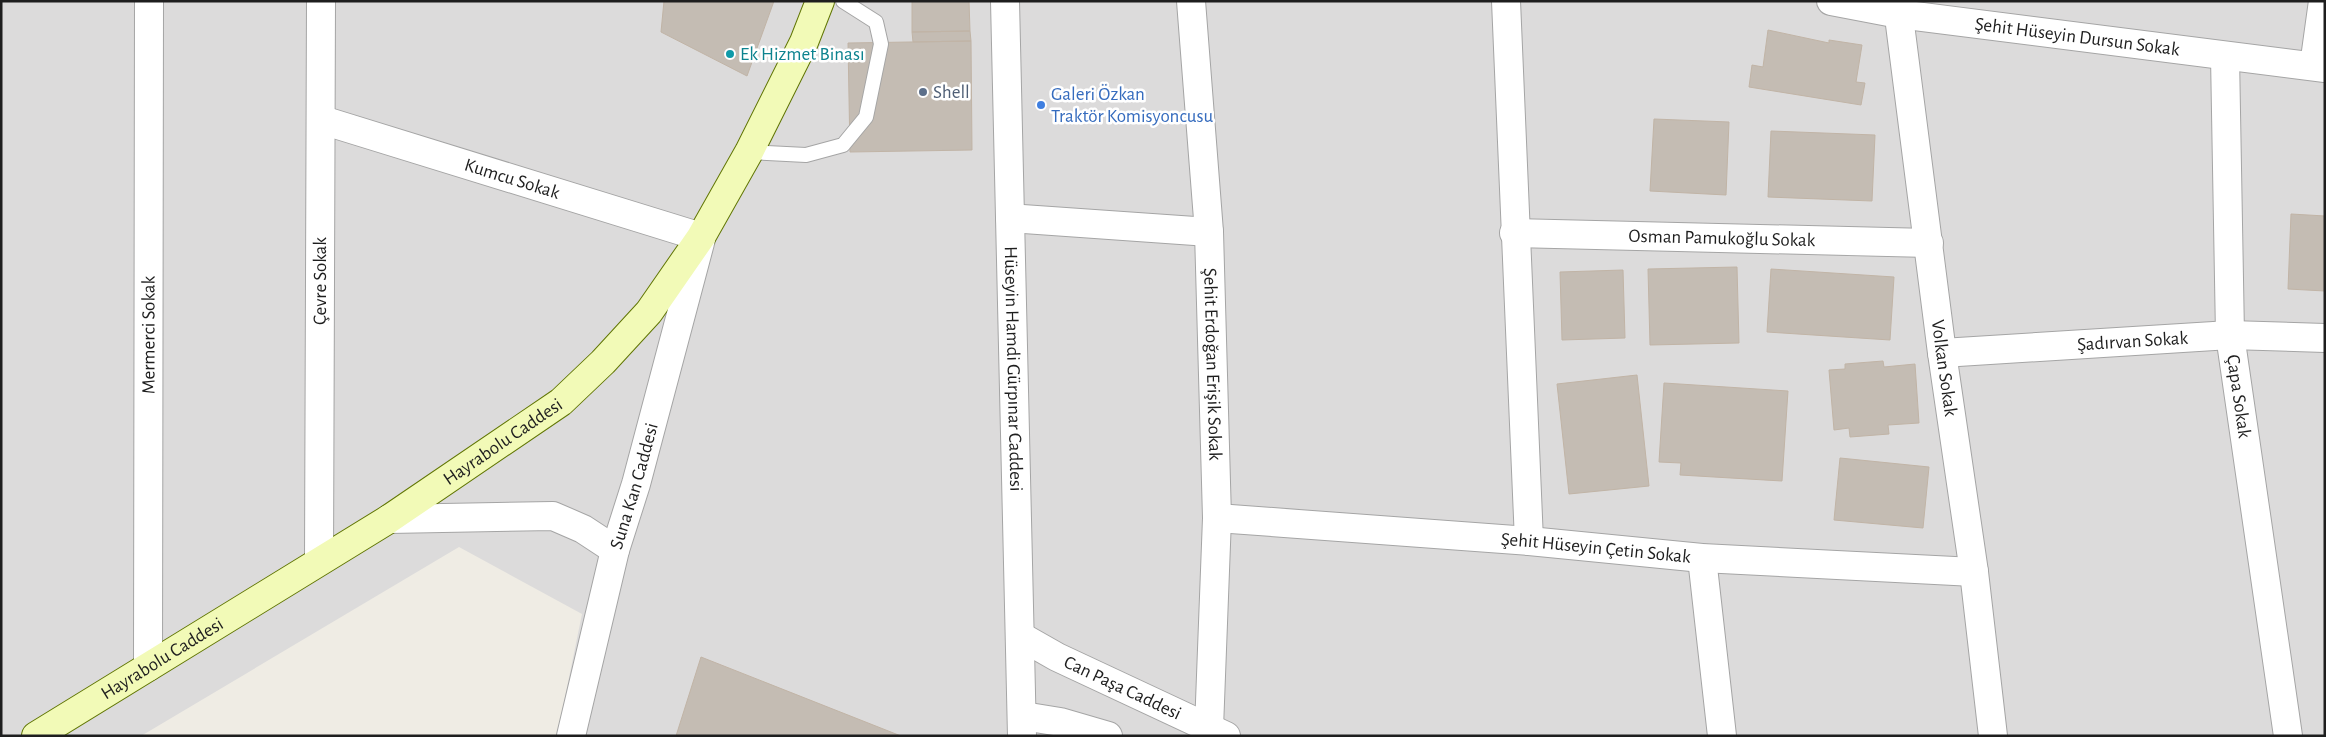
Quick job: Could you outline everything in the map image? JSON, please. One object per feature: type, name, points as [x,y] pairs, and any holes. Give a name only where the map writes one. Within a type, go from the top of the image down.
[{"type":"main road","name":"Hayrabolu Caddesi","points":[[36,736],[319,560],[389,519],[561,402],[603,362],[649,312],[701,237],[749,152],[804,42],[820,1]]},
{"type":"street","name":"Mermerci Sokak","points":[[148,667],[149,1]]},
{"type":"street","name":"Çevre Sokak","points":[[319,560],[321,1]]},
{"type":"street","name":"Hüseyin Hamdi Gürpınar Caddesi","points":[[1005,1],[1022,726]]},
{"type":"street","name":"Şehit Erdoğan Erişik Sokak","points":[[1191,1],[1209,232],[1217,518],[1218,732]]},
{"type":"street","points":[[1506,1],[1514,233],[1529,541]]},
{"type":"street","name":"Şehit Hüseyin Dursun Sokak","points":[[1831,1],[1898,8],[2225,56],[2319,67]]},
{"type":"street","points":[[2319,67],[2323,1]]},
{"type":"street","name":"Volkan Sokak","points":[[1898,8],[1942,353],[1974,572],[1993,736]]},
{"type":"street","name":"Çapa Sokak","points":[[2225,56],[2230,335],[2288,736]]},
{"type":"street","name":"Kumcu Sokak","points":[[322,120],[701,237]]},
{"type":"street","points":[[1010,218],[1209,232]]},
{"type":"street","name":"Osman Pamukoğlu Sokak","points":[[1514,233],[1929,243]]},
{"type":"street","name":"Suna Kan Caddesi","points":[[571,736],[615,550],[636,484],[701,237]]},
{"type":"street","name":"Şadırvan Sokak","points":[[1942,353],[2230,335],[2325,338]]},
{"type":"street","points":[[389,519],[553,516],[583,529],[615,550]]},
{"type":"street","name":"Şehit Hüseyin Çetin Sokak","points":[[1217,518],[1529,541],[1702,558],[1974,572]]},
{"type":"street","points":[[1702,558],[1722,736]]},
{"type":"street","name":"Can Paşa Caddesi","points":[[1020,636],[1057,657],[1218,732]]},
{"type":"street","points":[[1022,726],[1060,722],[1108,736]]},
{"type":"lane","points":[[749,152],[806,155],[844,145],[866,117],[881,44],[876,22],[843,1]]},
{"type":"shaded area","points":[[1,1],[2325,1],[2325,736],[557,736],[582,614],[459,547],[141,736],[1,736]]},
{"type":"building","name":"Ek Hizmet Binası","points":[[664,1],[774,1],[747,76],[661,32]]},
{"type":"building","points":[[912,1],[969,1],[970,31],[912,32]]},
{"type":"building","points":[[1768,30],[1829,43],[1829,40],[1862,45],[1856,82],[1865,83],[1861,105],[1749,87],[1752,65],[1763,67]]},
{"type":"building","points":[[970,31],[971,41],[913,42],[912,32]]},
{"type":"building","points":[[971,41],[972,150],[850,152],[848,43]]},
{"type":"building","points":[[1654,119],[1729,122],[1726,195],[1650,191]]},
{"type":"building","points":[[1771,131],[1875,135],[1872,201],[1768,197]]},
{"type":"building","points":[[2291,214],[2325,216],[2325,291],[2288,289]]},
{"type":"building","points":[[1737,267],[1739,343],[1650,345],[1648,269]]},
{"type":"building","points":[[1771,269],[1894,277],[1890,340],[1767,332]]},
{"type":"building","points":[[1623,270],[1625,338],[1562,340],[1560,272]]},
{"type":"building","points":[[1883,361],[1884,367],[1915,364],[1919,423],[1888,425],[1889,434],[1850,437],[1849,428],[1834,430],[1829,370],[1845,369],[1845,364]]},
{"type":"building","points":[[1637,375],[1649,486],[1569,494],[1557,384]]},
{"type":"building","points":[[1664,383],[1788,391],[1782,481],[1680,475],[1681,463],[1659,462]]},
{"type":"building","points":[[1840,458],[1929,467],[1923,528],[1834,520]]},
{"type":"building","points":[[701,657],[901,736],[676,736]]},
{"type":"place","name":"Ek Hizmet Binası","points":[[730,54]]},
{"type":"place","name":"Shell","points":[[923,92]]},
{"type":"place","name":"Galeri Özkan Traktör Komisyoncusu","points":[[1041,105]]}]
